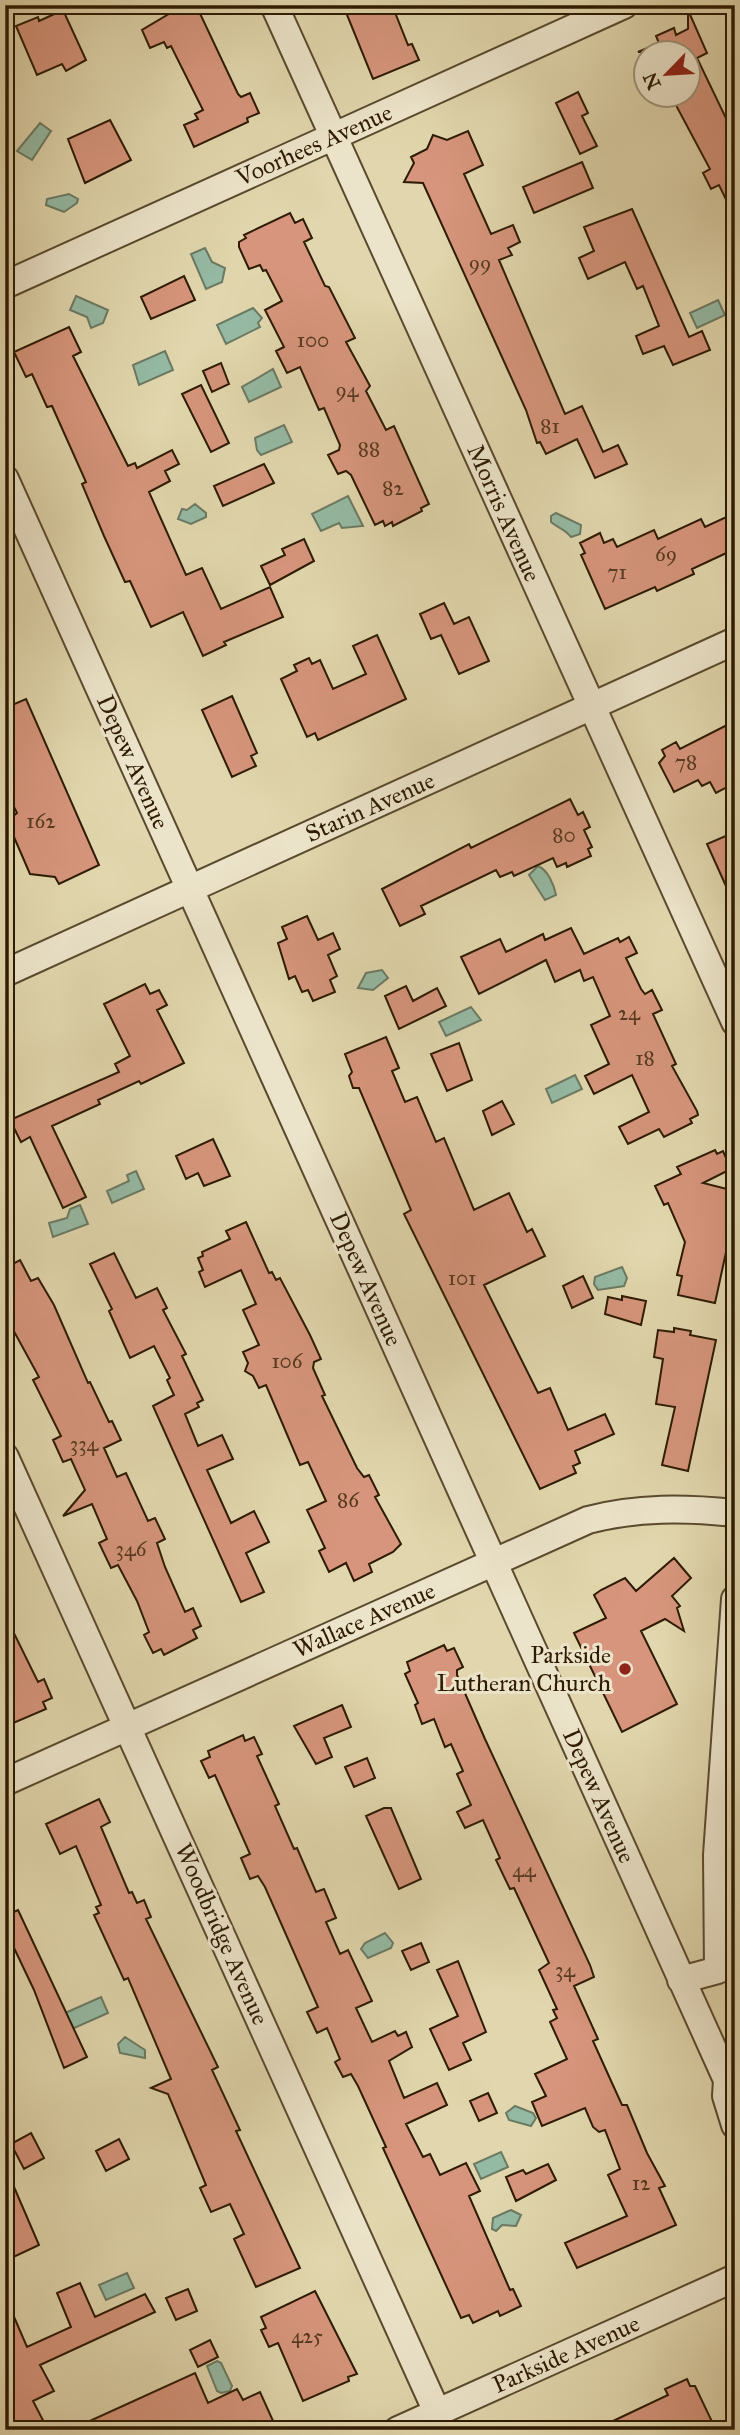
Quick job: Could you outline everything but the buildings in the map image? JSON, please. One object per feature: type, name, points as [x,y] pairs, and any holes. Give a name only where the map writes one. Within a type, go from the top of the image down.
[{"type":"street","name":"Morris Avenue","points":[[274,5],[735,1022]]},
{"type":"street","name":"Voorhees Avenue","points":[[5,285],[624,5]]},
{"type":"street","name":"Depew Avenue","points":[[5,479],[681,1980],[731,2084],[726,2096],[735,2125]]},
{"type":"street","name":"Starin Avenue","points":[[5,973],[735,641]]},
{"type":"street","name":"Woodbridge Avenue","points":[[5,1457],[437,2412]]},
{"type":"street","name":"Wallace Avenue","points":[[5,1782],[588,1520],[621,1511],[670,1508],[735,1513]]},
{"type":"street","points":[[681,1980],[718,1970],[718,1842],[735,1599]]},
{"type":"street","name":"Parkside Avenue","points":[[398,2430],[735,2278]]},
{"type":"shaded area","points":[[40,123],[51,131],[32,160],[17,151]]},
{"type":"shaded area","points":[[69,194],[78,199],[77,203],[64,212],[46,205],[47,199]]},
{"type":"shaded area","points":[[205,248],[212,262],[225,268],[222,282],[206,289],[191,254]]},
{"type":"shaded area","points":[[76,296],[108,310],[103,323],[91,328],[87,317],[70,310]]},
{"type":"shaded area","points":[[718,300],[725,315],[697,328],[690,313]]},
{"type":"shaded area","points":[[253,308],[262,318],[258,323],[260,327],[226,344],[217,325]]},
{"type":"shaded area","points":[[165,351],[173,370],[139,385],[133,365]]},
{"type":"shaded area","points":[[273,369],[281,387],[249,402],[242,387]]},
{"type":"shaded area","points":[[284,425],[292,442],[261,455],[257,450],[255,438]]},
{"type":"shaded area","points":[[348,496],[363,526],[342,528],[339,523],[321,531],[312,514]]},
{"type":"shaded area","points":[[195,504],[206,513],[206,517],[191,524],[178,519],[182,509],[187,510]]},
{"type":"shaded area","points":[[556,513],[581,525],[580,534],[571,537],[551,522],[551,516]]},
{"type":"shaded area","points":[[538,866],[548,874],[556,895],[545,900],[529,875]]},
{"type":"shaded area","points":[[382,970],[388,978],[373,990],[358,988],[366,973]]},
{"type":"shaded area","points":[[471,1007],[481,1020],[446,1036],[439,1022]]},
{"type":"shaded area","points":[[575,1075],[582,1089],[552,1103],[546,1089]]},
{"type":"shaded area","points":[[136,1171],[144,1189],[112,1203],[107,1191],[129,1181],[127,1175]]},
{"type":"shaded area","points":[[80,1205],[88,1224],[53,1237],[49,1223],[67,1218],[70,1209]]},
{"type":"shaded area","points":[[622,1267],[627,1278],[624,1286],[598,1290],[594,1284],[595,1277]]},
{"type":"shaded area","points":[[385,1933],[393,1943],[391,1948],[368,1958],[361,1949],[365,1943]]},
{"type":"shaded area","points":[[101,1997],[108,2013],[72,2029],[65,2013]]},
{"type":"shaded area","points":[[125,2037],[145,2050],[145,2058],[120,2053],[118,2044]]},
{"type":"shaded area","points":[[515,2106],[533,2113],[536,2118],[531,2126],[509,2120],[506,2113]]},
{"type":"shaded area","points":[[501,2152],[508,2167],[481,2179],[474,2164]]},
{"type":"shaded area","points":[[511,2210],[521,2215],[516,2226],[502,2225],[496,2231],[492,2229],[493,2218]]},
{"type":"shaded area","points":[[127,2273],[134,2288],[106,2300],[99,2285]]},
{"type":"shaded area","points":[[217,2361],[221,2363],[232,2386],[230,2391],[217,2391],[207,2366]]},
{"type":"place","name":"Parkside Lutheran Church","points":[[625,1669]]}]
